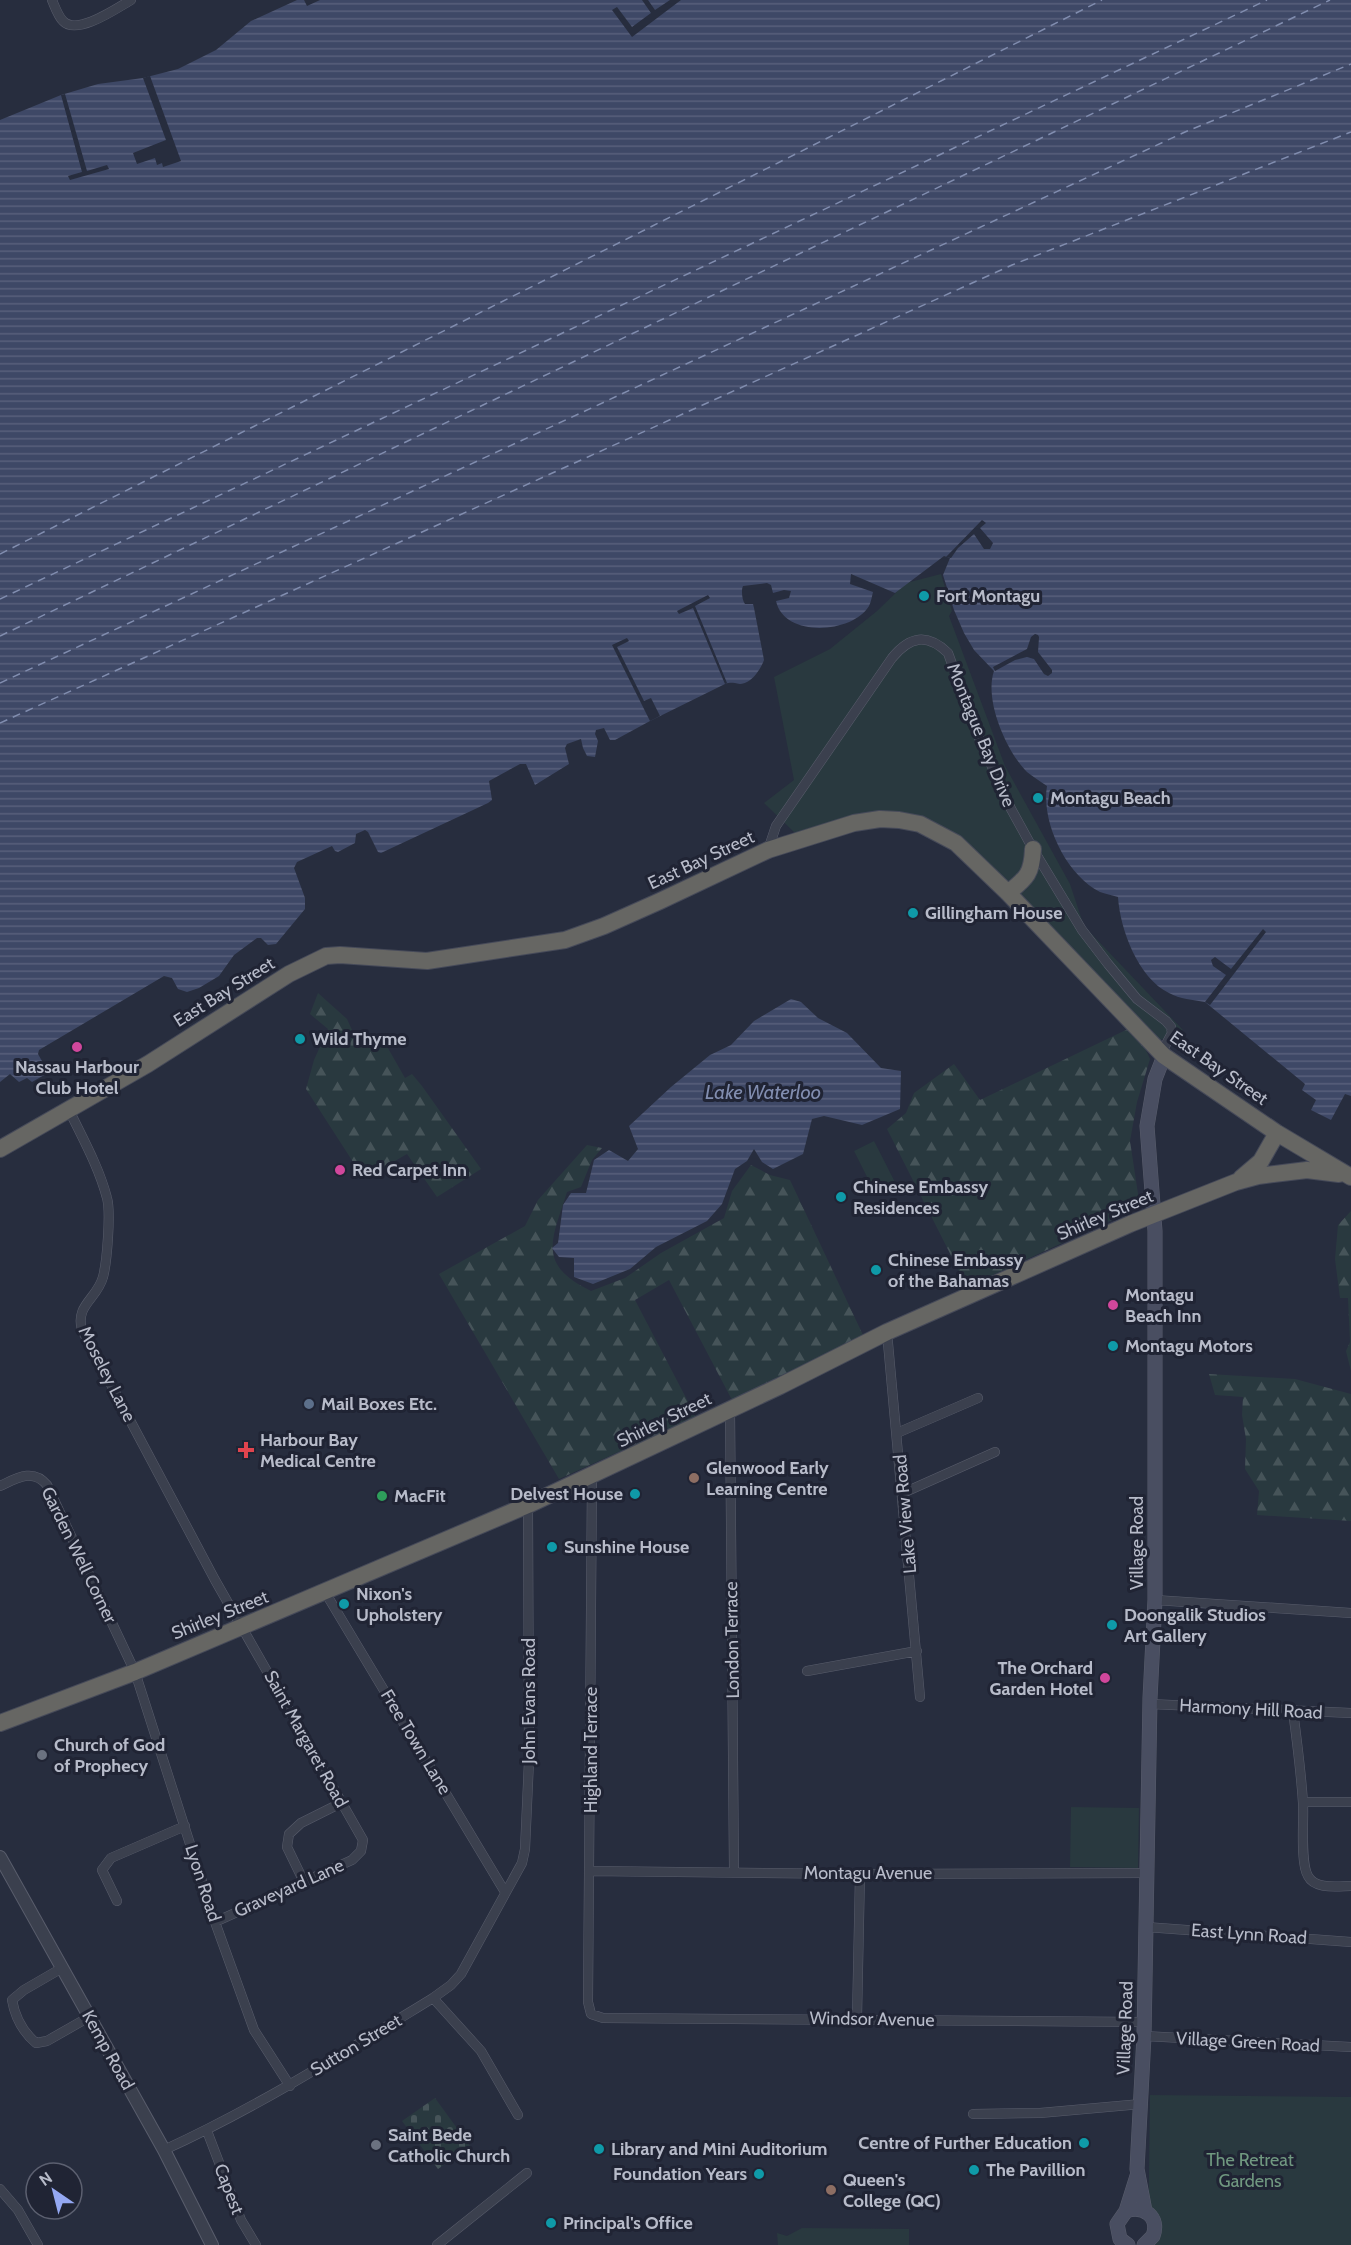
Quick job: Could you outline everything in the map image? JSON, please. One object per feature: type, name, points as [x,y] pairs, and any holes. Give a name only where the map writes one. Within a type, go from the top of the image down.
[{"type":"highway","name":"East Bay Street","points":[[0,1149],[148,1064],[289,974],[326,956],[340,955],[417,962],[486,954],[566,940],[660,901],[768,850],[854,823],[880,819],[920,824],[956,843],[1008,893],[1164,1056],[1277,1133],[1348,1176]]},
{"type":"highway","points":[[1008,893],[1022,882],[1032,868],[1033,849]]},
{"type":"highway","points":[[1236,1182],[1261,1161],[1277,1133]]},
{"type":"highway","name":"Shirley Street","points":[[0,1723],[135,1672],[528,1505],[887,1332],[1130,1224],[1236,1182],[1281,1172],[1307,1170],[1348,1176]]},
{"type":"main road","name":"Village Road","points":[[1128,2245],[1120,2239],[1117,2229],[1118,2220],[1126,2211],[1137,2176],[1144,2029],[1150,1704],[1155,1600],[1155,1215],[1147,1126],[1155,1079],[1164,1056]]},
{"type":"main road","name":"Village Road","points":[[1137,2176],[1145,2211],[1152,2218],[1155,2227],[1153,2236],[1146,2245]]},
{"type":"main road","points":[[1126,2211],[1136,2209],[1145,2211]]},
{"type":"street","points":[[52,0],[62,20],[68,25],[79,26],[131,0]]},
{"type":"street","name":"Montague Bay Drive","points":[[768,850],[776,826],[883,669],[901,647],[914,640],[926,639],[939,645],[948,653],[977,733],[1010,807],[1082,930],[1137,999],[1171,1027],[1172,1034],[1164,1048],[1164,1056]]},
{"type":"street","name":"Moseley Lane","points":[[68,1108],[108,1200],[103,1277],[99,1288],[81,1312],[79,1321],[82,1330],[215,1580],[243,1627]]},
{"type":"street","name":"Lake View Road","points":[[887,1332],[920,1697]]},
{"type":"street","points":[[897,1433],[978,1398]]},
{"type":"street","name":"London Terrace","points":[[730,1409],[734,1872]]},
{"type":"street","points":[[903,1492],[995,1452]]},
{"type":"street","name":"Garden Well Corner","points":[[0,1486],[33,1475],[40,1477],[47,1485],[135,1672]]},
{"type":"street","name":"Highland Terrace","points":[[592,1476],[588,2006],[591,2014],[599,2018]]},
{"type":"street","name":"John Evans Road","points":[[505,1892],[522,1863],[525,1849],[529,1749],[528,1505]]},
{"type":"street","name":"Free Town Lane","points":[[325,1592],[505,1892]]},
{"type":"street","points":[[1155,1600],[1351,1613]]},
{"type":"street","name":"Saint Margaret Road","points":[[243,1627],[341,1803],[362,1836],[361,1851]]},
{"type":"street","points":[[807,1671],[917,1651]]},
{"type":"street","name":"Lyon Road","points":[[135,1672],[215,1922],[254,2030],[290,2085]]},
{"type":"street","name":"Harmony Hill Road","points":[[1150,1704],[1351,1713]]},
{"type":"street","points":[[1293,1711],[1303,1802],[1305,1863],[1308,1876],[1314,1882],[1328,1886],[1351,1886]]},
{"type":"street","points":[[1303,1802],[1351,1802]]},
{"type":"street","points":[[304,1882],[287,1846],[289,1834],[301,1823],[341,1803]]},
{"type":"street","points":[[117,1901],[102,1870],[105,1863],[111,1857],[185,1826]]},
{"type":"street","name":"Graveyard Lane","points":[[215,1922],[352,1860],[361,1851]]},
{"type":"street","name":"Kemp Road","points":[[0,1857],[164,2150],[212,2245]]},
{"type":"street","name":"Montagu Avenue","points":[[590,1871],[860,1874],[1146,1873]]},
{"type":"street","points":[[857,2019],[860,1874]]},
{"type":"street","name":"Sutton Street","points":[[164,2150],[207,2131],[290,2085],[451,1985],[461,1974],[505,1892]]},
{"type":"street","name":"East Lynn Road","points":[[1146,1927],[1351,1942]]},
{"type":"street","points":[[62,1968],[24,1990],[12,2000],[14,2014],[29,2037],[36,2043],[47,2041],[89,2017]]},
{"type":"street","points":[[433,1998],[481,2050],[518,2115]]},
{"type":"street","name":"Windsor Avenue","points":[[599,2018],[857,2019],[1144,2029]]},
{"type":"street","name":"Village Green Road","points":[[1144,2029],[1351,2047]]},
{"type":"street","points":[[973,2115],[1040,2113],[1141,2104]]},
{"type":"street","name":"Capest","points":[[207,2131],[241,2220],[256,2245]]},
{"type":"street","points":[[436,2245],[527,2173]]},
{"type":"street","points":[[0,2189],[18,2210],[38,2245]]},
{"type":"green space","name":"Fort Montagu","points":[[941,574],[952,611],[949,616],[1005,766],[1070,884],[1084,926],[1183,1030],[1156,1042],[1008,883],[908,813],[862,813],[797,835],[764,803],[794,780],[774,677],[830,649],[877,611],[906,583]]},
{"type":"green space","points":[[318,993],[347,1019],[352,1030],[381,1036],[405,1078],[412,1074],[481,1169],[437,1197],[407,1154],[364,1179],[306,1089],[314,1060],[328,1029],[310,1014]]},
{"type":"green space","points":[[1128,1029],[1144,1046],[1150,1059],[1137,1102],[1130,1141],[1140,1207],[967,1287],[887,1129],[906,1113],[914,1093],[954,1064],[980,1100]]},
{"type":"green space","points":[[874,1141],[896,1184],[876,1195],[854,1151]]},
{"type":"green space","points":[[587,1145],[602,1148],[592,1160],[581,1187],[567,1192],[554,1237],[555,1260],[562,1271],[574,1281],[591,1291],[625,1278],[661,1253],[724,1218],[732,1191],[751,1165],[770,1175],[790,1180],[863,1335],[732,1400],[669,1280],[635,1300],[696,1417],[559,1479],[439,1274],[525,1226],[538,1200]]},
{"type":"green space","points":[[1351,1211],[1351,1371],[1346,1351],[1350,1342],[1348,1298],[1340,1298],[1335,1259],[1338,1225]]},
{"type":"green space","points":[[1209,1374],[1295,1379],[1351,1394],[1351,1521],[1257,1515],[1259,1491],[1245,1469],[1246,1439],[1242,1415],[1243,1397],[1215,1395]]},
{"type":"green space","points":[[1071,1807],[1139,1808],[1138,1868],[1070,1867]]},
{"type":"green space","name":"The Retreat Gardens","points":[[1150,2095],[1351,2097],[1351,2245],[1148,2245]]},
{"type":"green space","points":[[435,2098],[470,2146],[438,2169],[402,2121]]},
{"type":"green space","points":[[802,2228],[909,2229],[909,2245],[778,2245],[777,2233],[787,2236]]},
{"type":"water","points":[[297,0],[304,0],[307,6],[320,0],[1351,0],[1351,1096],[1345,1094],[1331,1120],[1311,1110],[1316,1100],[1302,1090],[1305,1084],[1205,1002],[1178,997],[1158,986],[1148,976],[1133,951],[1122,923],[1118,897],[1100,892],[1088,884],[1067,860],[1052,831],[1046,800],[1047,786],[1027,772],[1019,763],[999,724],[992,696],[994,671],[974,650],[954,610],[943,575],[950,558],[944,556],[895,593],[851,574],[850,584],[873,592],[870,603],[860,615],[834,626],[819,628],[804,626],[792,621],[782,613],[776,601],[789,598],[791,591],[773,593],[771,585],[767,583],[743,586],[745,604],[753,604],[764,660],[758,672],[748,682],[725,684],[615,740],[610,740],[604,728],[596,730],[598,741],[595,757],[587,756],[581,739],[567,744],[565,748],[569,764],[535,785],[526,764],[520,764],[489,781],[492,800],[488,803],[381,853],[378,852],[365,830],[356,834],[355,843],[338,852],[332,846],[297,862],[294,868],[305,898],[305,909],[276,944],[268,945],[261,938],[257,938],[234,955],[219,976],[187,992],[178,989],[172,978],[164,976],[39,1050],[38,1054],[47,1070],[46,1074],[32,1082],[27,1078],[19,1082],[10,1074],[0,1082],[0,120],[61,95],[98,84],[143,78],[178,69],[216,50],[251,21]]},
{"type":"water","name":"Lake Waterloo","points":[[791,999],[801,1002],[818,1018],[847,1033],[881,1068],[901,1071],[900,1109],[862,1125],[824,1116],[812,1119],[803,1154],[773,1169],[762,1162],[754,1149],[747,1161],[735,1169],[722,1204],[707,1221],[656,1247],[630,1269],[593,1284],[574,1277],[574,1258],[559,1257],[552,1248],[558,1243],[563,1205],[571,1193],[586,1193],[594,1160],[609,1150],[628,1161],[638,1149],[629,1126],[710,1055],[731,1045],[754,1021]]},
{"type":"pier","points":[[642,0],[648,0],[655,10],[670,0],[681,0],[632,37],[612,10],[617,7],[632,27],[651,13]]},
{"type":"pier","points":[[150,76],[181,161],[163,167],[162,163],[157,165],[155,158],[137,164],[133,153],[166,140],[143,78]]},
{"type":"pier","points":[[65,94],[87,171],[107,165],[109,169],[70,180],[68,176],[82,172],[61,95]]},
{"type":"pier","points":[[982,520],[986,523],[980,528],[993,543],[990,549],[984,549],[974,534],[958,548],[951,558],[946,557]]},
{"type":"pier","points":[[708,595],[710,598],[695,606],[727,683],[725,684],[693,608],[679,614],[677,611]]},
{"type":"pier","points":[[1035,634],[1039,637],[1038,652],[1052,673],[1048,676],[1044,674],[1034,659],[1027,657],[1015,660],[995,671],[993,667],[1027,649],[1031,637]]},
{"type":"pier","points":[[627,638],[629,641],[617,647],[644,701],[651,698],[660,716],[650,721],[612,645]]},
{"type":"pier","points":[[1263,929],[1266,932],[1210,1005],[1205,1002],[1226,975],[1213,966],[1211,960],[1215,957],[1231,969]]},
{"type":"ferry route","points":[[0,554],[1102,0]]},
{"type":"ferry route","points":[[0,599],[1267,0]]},
{"type":"ferry route","points":[[0,636],[1330,0]]},
{"type":"ferry route","points":[[0,683],[1185,132],[1351,64]]},
{"type":"ferry route","points":[[0,723],[1012,265],[1351,132]]},
{"type":"place","name":"Fort Montagu","points":[[924,596]]},
{"type":"place","name":"Montagu Beach","points":[[1038,798]]},
{"type":"place","name":"Gillingham House","points":[[913,913]]},
{"type":"place","name":"Wild Thyme","points":[[300,1039]]},
{"type":"place","name":"Nassau Harbour Club Hotel","points":[[77,1047]]},
{"type":"place","name":"Red Carpet Inn","points":[[340,1170]]},
{"type":"place","name":"Chinese Embassy Residences","points":[[841,1197]]},
{"type":"place","name":"Chinese Embassy of the Bahamas","points":[[876,1270]]},
{"type":"place","name":"Montagu Beach Inn","points":[[1113,1305]]},
{"type":"place","name":"Montagu Motors","points":[[1113,1346]]},
{"type":"place","name":"Mail Boxes Etc.","points":[[309,1404]]},
{"type":"place","name":"Harbour Bay Medical Centre","points":[[246,1450]]},
{"type":"place","name":"Glenwood Early Learning Centre","points":[[694,1478]]},
{"type":"place","name":"Delvest House","points":[[635,1494]]},
{"type":"place","name":"MacFit","points":[[382,1496]]},
{"type":"place","name":"Sunshine House","points":[[552,1547]]},
{"type":"place","name":"Nixon's Upholstery","points":[[344,1604]]},
{"type":"place","name":"Doongalik Studios Art Gallery","points":[[1112,1625]]},
{"type":"place","name":"The Orchard Garden Hotel","points":[[1105,1678]]},
{"type":"place","name":"Church of God of Prophecy","points":[[42,1755]]},
{"type":"place","name":"Centre of Further Education","points":[[1084,2143]]},
{"type":"place","name":"Saint Bede Catholic Church","points":[[376,2145]]},
{"type":"place","name":"Library and Mini Auditorium","points":[[599,2149]]},
{"type":"place","name":"The Pavillion","points":[[974,2170]]},
{"type":"place","name":"Foundation Years","points":[[759,2174]]},
{"type":"place","name":"Queen's College (QC)","points":[[831,2190]]},
{"type":"place","name":"Principal's Office","points":[[551,2223]]}]
